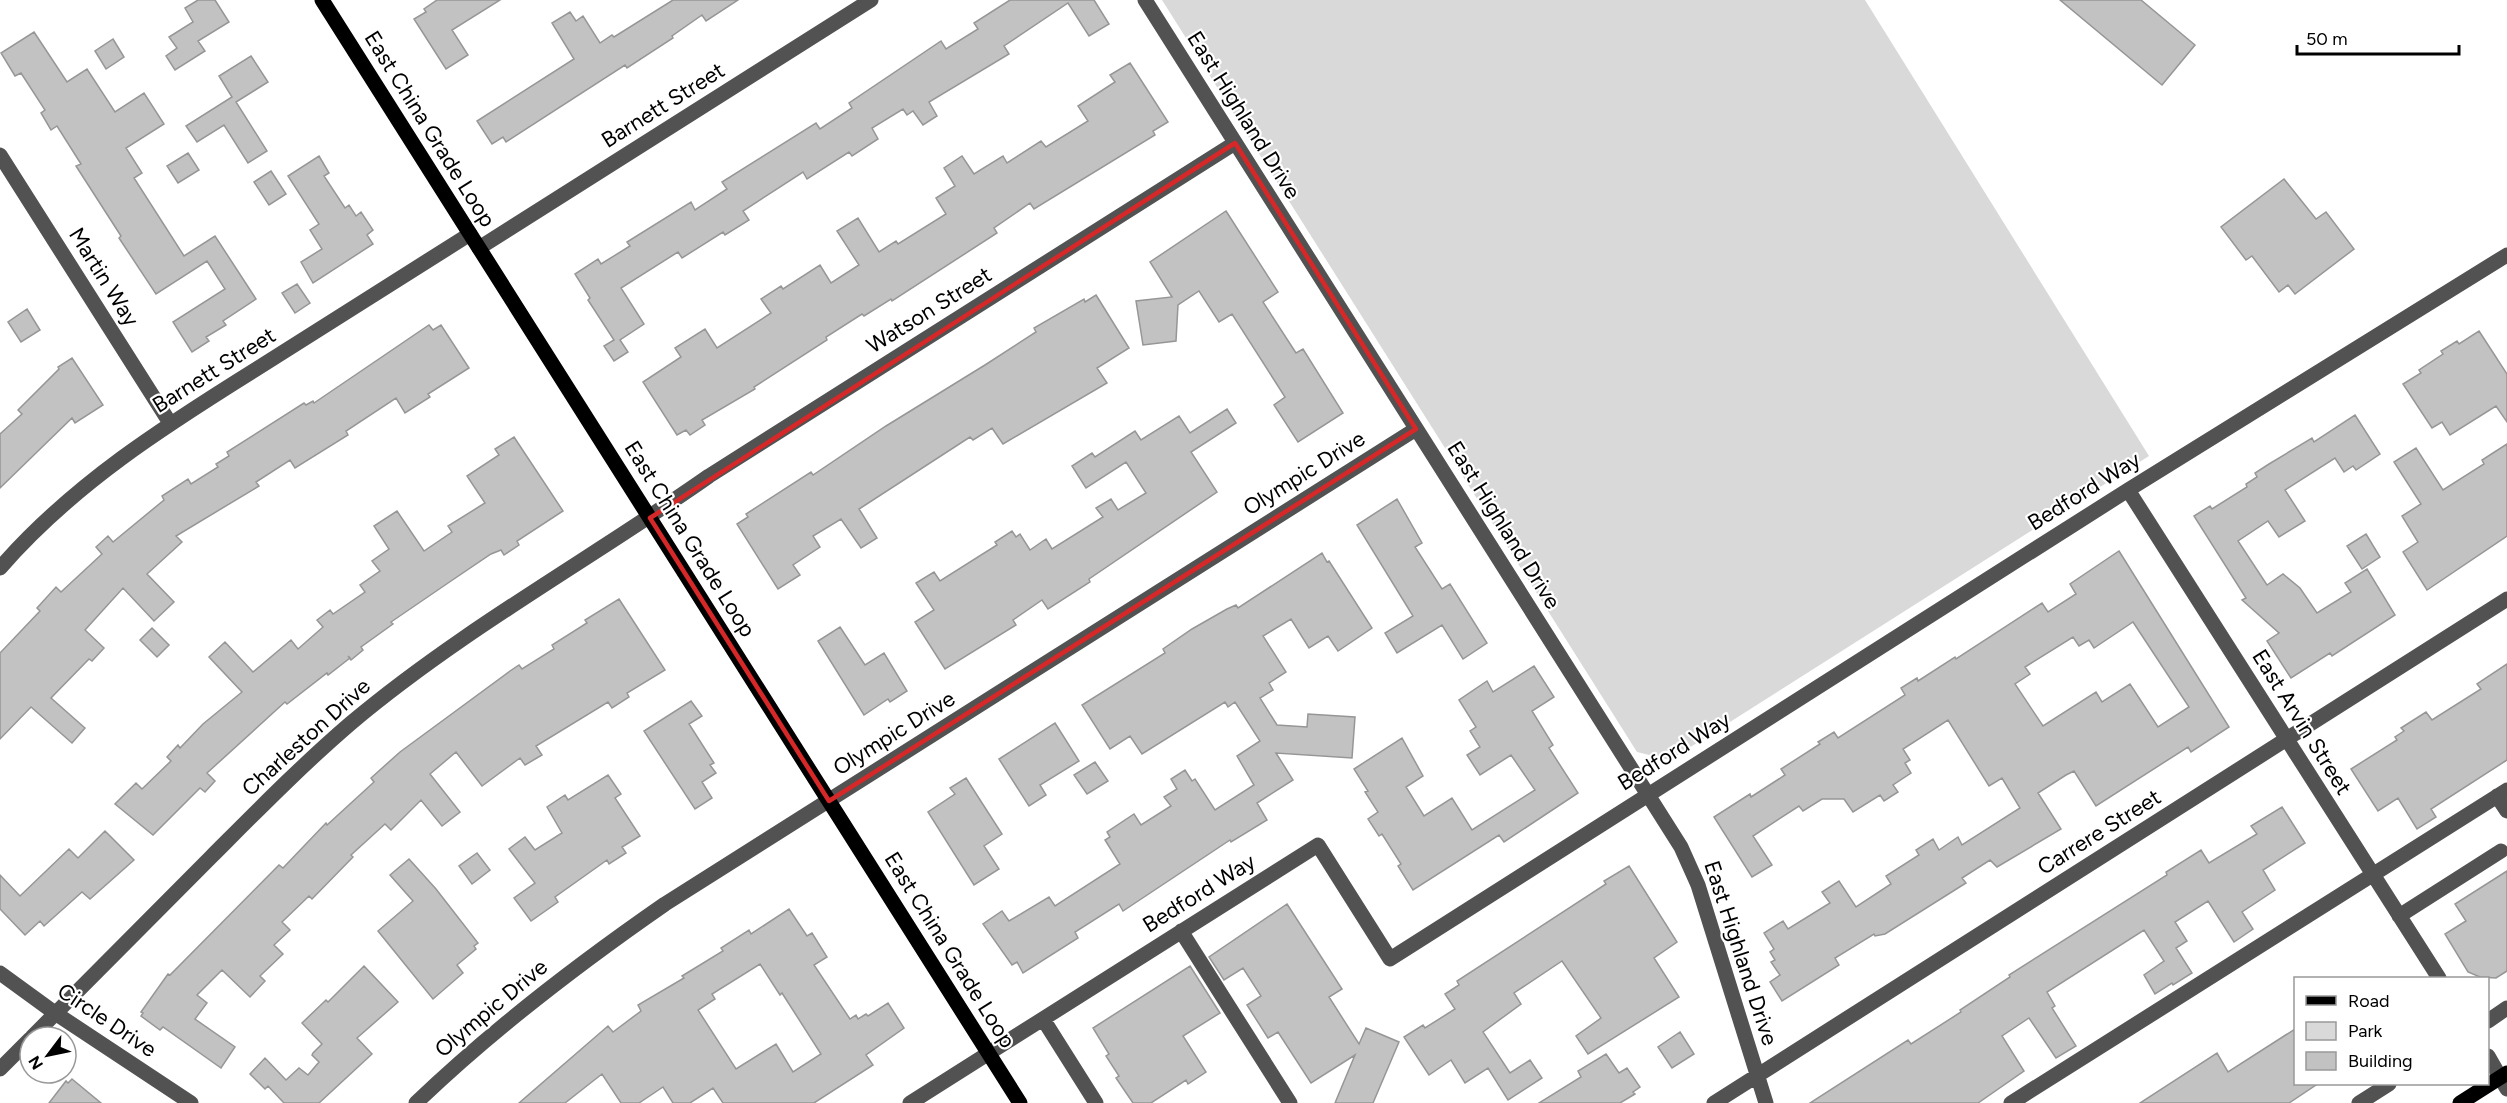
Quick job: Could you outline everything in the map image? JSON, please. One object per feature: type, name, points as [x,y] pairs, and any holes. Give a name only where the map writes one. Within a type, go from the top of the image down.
[{"type":"main road","name":"East China Grade Loop","points":[[328,2],[470,234],[1020,1103]]},
{"type":"main road","points":[[2460,1103],[2505,1080]]},
{"type":"street","name":"Barnett Street","points":[[479,248],[871,0]]},
{"type":"street","name":"East Highland Drive","points":[[1145,0],[1681,847],[1698,885],[1766,1103]]},
{"type":"street","name":"Watson Street","points":[[650,518],[709,476],[1235,143]]},
{"type":"street","name":"Martin Way","points":[[0,155],[170,423]]},
{"type":"street","name":"Barnett Street","points":[[0,568],[60,506],[113,462],[170,423],[470,234]]},
{"type":"street","name":"Bedford Way","points":[[913,1102],[1318,845],[1390,959],[2128,490],[2507,255]]},
{"type":"street","name":"Olympic Drive","points":[[416,1103],[516,1014],[589,957],[665,904],[1416,429]]},
{"type":"street","name":"East Arvin Street","points":[[2128,490],[2438,977]]},
{"type":"street","name":"Charleston Drive","points":[[43,1025],[293,775],[351,723],[412,674],[477,628],[650,518]]},
{"type":"street","name":"Carrere Street","points":[[1714,1103],[2507,599]]},
{"type":"street","points":[[2012,1103],[2502,793],[2507,811]]},
{"type":"street","points":[[2399,916],[2501,851]]},
{"type":"street","points":[[1181,931],[1290,1103]]},
{"type":"street","name":"Circle Drive","points":[[0,972],[55,1013],[191,1103]]},
{"type":"street","points":[[2489,1020],[2507,1008]]},
{"type":"street","points":[[1043,1018],[1096,1103]]},
{"type":"street","name":"Charleston Drive","points":[[0,1069],[18,1051]]},
{"type":"street","points":[[2489,1059],[2505,1080]]},
{"type":"street","points":[[2359,1103],[2386,1085]]},
{"type":"highlighted area","points":[[1235,143],[1416,429],[829,801],[650,518]]},
{"type":"green space","points":[[1162,0],[1865,0],[2149,456],[1670,760],[1637,752]]},
{"type":"building","points":[[198,0],[215,0],[229,22],[198,41],[205,51],[175,70],[166,56],[177,48],[169,37],[193,22],[185,8]]},
{"type":"building","points":[[437,0],[500,0],[452,30],[468,55],[446,69],[414,19],[426,12],[424,9]]},
{"type":"building","points":[[673,0],[738,0],[706,21],[702,15],[672,36],[673,38],[627,68],[625,65],[506,142],[503,137],[492,144],[477,121],[574,59],[552,23],[570,12],[576,21],[583,16],[600,43],[612,35],[614,37]]},
{"type":"building","points":[[1010,0],[1094,0],[1109,24],[1089,36],[1068,3],[1004,46],[1009,54],[929,102],[937,116],[923,125],[913,111],[907,115],[903,109],[872,128],[878,139],[852,156],[849,152],[807,179],[803,172],[743,211],[749,220],[725,235],[723,232],[682,258],[678,252],[621,288],[644,324],[620,340],[628,352],[614,361],[604,346],[614,340],[588,300],[590,298],[575,274],[598,259],[601,264],[630,246],[627,242],[691,202],[695,210],[727,189],[722,182],[816,123],[820,129],[852,108],[849,103],[941,41],[946,49],[978,29],[974,23]]},
{"type":"building","points":[[2060,0],[2141,0],[2195,45],[2162,85]]},
{"type":"building","points":[[34,32],[67,82],[87,69],[115,112],[144,93],[164,124],[126,148],[142,173],[134,178],[184,256],[215,236],[256,299],[223,321],[226,325],[206,337],[209,341],[192,352],[173,322],[225,289],[207,261],[156,294],[76,166],[81,164],[57,126],[51,130],[41,113],[45,110],[21,73],[15,76],[1,53]]},
{"type":"building","points":[[113,39],[124,57],[106,69],[95,51]]},
{"type":"building","points":[[251,56],[268,82],[236,102],[267,151],[248,163],[224,125],[197,142],[186,126],[232,97],[219,76]]},
{"type":"building","points":[[1130,63],[1168,122],[1153,131],[1155,135],[1034,209],[1030,203],[994,228],[997,233],[892,301],[891,299],[864,316],[862,314],[826,337],[827,340],[754,387],[755,389],[702,420],[705,425],[690,435],[686,430],[677,435],[643,382],[681,357],[675,348],[705,329],[717,348],[771,313],[761,299],[781,286],[783,289],[820,265],[831,283],[859,265],[837,231],[858,218],[879,252],[896,241],[898,244],[946,214],[936,198],[955,186],[944,168],[962,156],[974,174],[1003,156],[1007,163],[1041,141],[1046,147],[1088,121],[1078,106],[1115,82],[1110,75]]},
{"type":"building","points":[[188,153],[199,170],[178,183],[167,166]]},
{"type":"building","points":[[319,156],[329,173],[324,176],[345,208],[349,205],[356,216],[361,212],[373,230],[367,235],[373,244],[313,283],[301,262],[322,249],[310,230],[319,224],[288,176]]},
{"type":"building","points":[[271,171],[286,194],[269,205],[254,182]]},
{"type":"building","points":[[2284,179],[2316,219],[2326,212],[2354,249],[2295,294],[2288,285],[2279,292],[2252,256],[2246,260],[2221,227]]},
{"type":"building","points":[[1226,211],[1278,292],[1263,302],[1296,353],[1303,349],[1343,413],[1298,442],[1274,405],[1285,397],[1232,314],[1219,322],[1199,291],[1178,305],[1176,341],[1143,345],[1136,301],[1172,297],[1150,262]]},
{"type":"building","points":[[297,284],[310,303],[295,313],[282,293]]},
{"type":"building","points":[[1096,295],[1129,348],[1097,368],[1107,383],[1003,444],[992,428],[973,440],[970,437],[859,509],[877,538],[861,548],[841,519],[813,536],[820,547],[793,565],[800,575],[778,589],[737,524],[748,517],[746,514],[811,472],[813,475],[886,426],[985,365],[1036,332],[1034,328],[1084,299],[1085,302]]},
{"type":"building","points":[[27,309],[40,330],[21,342],[8,322]]},
{"type":"building","points":[[429,325],[433,330],[441,325],[469,368],[428,394],[430,397],[405,413],[396,398],[346,431],[348,435],[295,468],[290,460],[256,482],[259,486],[176,536],[182,542],[147,574],[174,602],[154,621],[123,588],[85,630],[104,648],[92,661],[89,659],[51,698],[85,728],[72,743],[31,707],[0,739],[0,653],[40,611],[37,608],[56,587],[61,592],[102,554],[96,547],[108,536],[113,542],[164,500],[162,496],[188,479],[191,484],[218,467],[216,464],[229,456],[227,452],[304,403],[306,405],[313,401],[314,403]]},
{"type":"building","points":[[2479,331],[2507,374],[2507,422],[2496,406],[2450,435],[2442,422],[2432,428],[2403,384],[2421,373],[2419,370],[2443,354],[2441,351],[2457,341],[2459,344]]},
{"type":"building","points":[[72,358],[103,405],[75,423],[72,418],[0,488],[0,434],[22,414],[18,410],[59,369],[58,367]]},
{"type":"building","points":[[1227,409],[1236,423],[1191,452],[1217,492],[1089,579],[1090,582],[1048,609],[1042,600],[1013,620],[1016,625],[945,669],[915,622],[934,610],[916,583],[934,572],[940,581],[997,545],[995,542],[1012,531],[1016,537],[1020,534],[1030,550],[1046,539],[1052,549],[1103,517],[1096,508],[1111,499],[1118,510],[1146,493],[1126,462],[1086,488],[1072,466],[1092,453],[1095,457],[1135,431],[1141,440],[1179,416],[1190,433]]},
{"type":"building","points":[[2355,415],[2380,454],[2356,470],[2353,466],[2344,472],[2335,458],[2285,490],[2305,521],[2279,537],[2268,521],[2238,541],[2267,585],[2283,574],[2300,588],[2317,613],[2351,592],[2345,583],[2367,569],[2395,615],[2332,656],[2330,653],[2291,678],[2267,641],[2279,633],[2242,600],[2246,598],[2194,516],[2210,506],[2212,509],[2247,487],[2246,484],[2257,477],[2255,473],[2269,464],[2312,438],[2314,442]]},
{"type":"building","points":[[514,437],[563,511],[517,541],[519,545],[504,555],[501,550],[491,554],[391,622],[393,624],[361,647],[363,650],[351,660],[350,658],[287,704],[285,702],[207,773],[215,781],[205,792],[200,788],[153,835],[115,804],[136,783],[142,789],[171,761],[167,757],[178,745],[180,748],[203,724],[242,692],[209,657],[225,642],[253,672],[291,640],[298,649],[323,627],[317,620],[330,610],[333,614],[365,592],[360,585],[380,571],[372,561],[389,549],[374,526],[397,511],[424,551],[452,532],[448,526],[485,503],[467,476],[499,455],[495,449]]},
{"type":"building","points":[[2507,444],[2507,536],[2427,590],[2403,552],[2418,542],[2402,516],[2421,504],[2394,462],[2416,448],[2443,490],[2484,464],[2482,460]]},
{"type":"building","points":[[1397,499],[1422,543],[1415,547],[1442,589],[1450,584],[1487,643],[1463,659],[1442,625],[1397,653],[1385,633],[1413,616],[1357,525]]},
{"type":"building","points":[[2366,534],[2380,557],[2362,569],[2347,546]]},
{"type":"building","points":[[2119,551],[2229,727],[2191,752],[2188,747],[2096,806],[2074,771],[2066,775],[2038,793],[2061,829],[1997,867],[1990,860],[1962,878],[1966,883],[1885,934],[1875,936],[1874,934],[1835,958],[1839,965],[1782,1001],[1770,982],[1780,975],[1771,962],[1775,960],[1770,952],[1774,949],[1764,933],[1783,921],[1788,929],[1830,903],[1822,892],[1839,881],[1856,907],[1891,884],[1886,876],[1919,855],[1916,850],[1933,839],[1939,850],[1958,837],[1962,845],[2020,808],[2002,778],[1989,786],[1948,720],[1903,749],[1910,760],[1905,763],[1911,773],[1893,785],[1898,792],[1884,801],[1880,795],[1853,812],[1844,799],[1822,799],[1803,811],[1799,806],[1753,836],[1772,865],[1752,877],[1714,817],[1785,775],[1781,769],[1820,744],[1818,742],[1834,732],[1838,738],[1905,695],[1901,688],[1917,678],[1918,681],[1955,657],[1956,659],[2042,603],[2048,612],[2076,594],[2070,584]],"holes":[[[2133,622],[2189,707],[2158,727],[2130,684],[2102,702],[2096,692],[2043,726],[2015,684],[2030,674],[2025,667],[2073,637],[2079,646],[2089,640],[2094,648]]]},
{"type":"building","points":[[1322,553],[1372,628],[1338,651],[1328,636],[1309,648],[1291,619],[1263,636],[1286,672],[1269,683],[1273,690],[1260,698],[1277,725],[1307,727],[1308,714],[1355,717],[1352,758],[1276,753],[1293,780],[1257,803],[1267,820],[1231,842],[1230,840],[1123,911],[1119,904],[1075,932],[1078,938],[1023,973],[1017,962],[1012,965],[983,924],[1002,911],[1009,921],[1049,897],[1055,906],[1120,864],[1105,840],[1110,837],[1107,832],[1134,814],[1141,825],[1171,806],[1164,797],[1177,789],[1171,779],[1185,770],[1192,781],[1195,779],[1215,810],[1254,785],[1237,756],[1260,741],[1235,702],[1228,707],[1225,702],[1142,754],[1130,736],[1110,749],[1082,705],[1165,653],[1163,649],[1192,629],[1227,609],[1236,605],[1238,608]]},
{"type":"building","points":[[619,599],[665,670],[627,693],[629,697],[612,708],[608,702],[536,746],[542,755],[525,765],[520,758],[482,786],[456,752],[430,774],[460,812],[442,826],[421,800],[391,830],[385,824],[351,855],[353,857],[312,899],[309,896],[282,922],[290,930],[274,945],[283,954],[260,976],[265,981],[250,997],[222,970],[197,995],[207,1003],[195,1019],[235,1047],[221,1068],[163,1027],[160,1030],[141,1016],[143,1013],[141,1012],[168,974],[170,975],[279,865],[283,868],[326,823],[327,825],[374,782],[371,778],[400,752],[510,671],[519,665],[522,669],[554,649],[552,645],[587,623],[585,620]]},
{"type":"building","points":[[840,627],[865,665],[884,653],[907,691],[890,702],[888,699],[864,715],[818,641]]},
{"type":"building","points":[[152,628],[169,645],[157,657],[140,640]]},
{"type":"building","points":[[2507,664],[2507,760],[2431,809],[2436,817],[2417,829],[2398,798],[2378,811],[2351,769],[2397,740],[2395,737],[2404,731],[2401,728],[2426,712],[2432,720],[2481,689],[2477,684]]},
{"type":"building","points":[[1534,666],[1554,697],[1532,711],[1553,745],[1549,748],[1578,793],[1504,842],[1499,835],[1413,890],[1398,866],[1401,864],[1382,834],[1379,836],[1368,819],[1378,812],[1354,769],[1402,738],[1423,776],[1406,787],[1424,816],[1452,798],[1472,830],[1535,790],[1511,755],[1480,775],[1467,755],[1480,747],[1470,731],[1476,727],[1459,700],[1487,681],[1493,692]]},
{"type":"building","points":[[691,701],[702,716],[689,724],[714,763],[710,765],[716,773],[702,782],[712,798],[695,809],[644,731]]},
{"type":"building","points":[[1055,723],[1079,761],[1040,785],[1046,795],[1029,806],[999,759]]},
{"type":"building","points":[[1095,762],[1108,781],[1087,794],[1074,775]]},
{"type":"building","points":[[608,775],[621,794],[615,798],[640,836],[622,847],[626,853],[609,864],[607,860],[555,897],[558,902],[531,921],[514,898],[535,883],[509,849],[525,837],[535,850],[562,833],[547,807],[565,795],[568,800]]},
{"type":"building","points":[[966,778],[1002,834],[984,846],[999,869],[974,885],[928,812],[955,794],[950,788]]},
{"type":"building","points":[[2282,807],[2305,843],[2263,870],[2275,890],[2242,912],[2253,929],[2234,942],[2208,901],[2175,922],[2187,941],[2176,948],[2192,973],[2173,985],[2172,983],[2155,994],[2144,975],[2164,961],[2144,930],[2047,992],[2055,1006],[2052,1008],[2076,1046],[2056,1058],[2029,1018],[2002,1036],[2024,1071],[1978,1103],[1810,1103],[1908,1040],[1911,1044],[1961,1012],[1960,1010],[2010,977],[2009,975],[2167,875],[2166,872],[2201,850],[2209,863],[2257,834],[2251,826]]},
{"type":"building","points":[[105,831],[134,860],[90,899],[82,892],[44,926],[40,921],[25,935],[0,909],[0,875],[20,896],[69,849],[78,858]]},
{"type":"building","points":[[477,853],[490,870],[472,884],[459,866]]},
{"type":"building","points":[[409,859],[436,889],[478,943],[474,946],[476,949],[457,965],[463,973],[433,999],[378,931],[413,901],[390,875]]},
{"type":"building","points":[[1629,866],[1677,942],[1654,958],[1679,997],[1588,1054],[1576,1036],[1601,1018],[1562,961],[1514,993],[1521,1004],[1483,1032],[1510,1073],[1530,1060],[1542,1078],[1508,1100],[1488,1068],[1465,1083],[1451,1060],[1429,1075],[1404,1037],[1423,1025],[1425,1028],[1455,1009],[1445,994],[1459,985],[1457,981],[1606,884],[1604,881]]},
{"type":"building","points":[[2507,871],[2507,971],[2496,978],[2480,977],[2468,972],[2445,934],[2466,921],[2455,904]]},
{"type":"building","points":[[1287,904],[1342,989],[1329,997],[1359,1044],[1366,1028],[1399,1042],[1373,1103],[1335,1103],[1355,1055],[1311,1083],[1278,1032],[1268,1038],[1247,1005],[1261,996],[1243,968],[1224,980],[1209,957]]},
{"type":"building","points":[[789,909],[807,936],[812,933],[827,957],[814,965],[850,1019],[856,1015],[858,1019],[866,1014],[868,1016],[888,1003],[904,1028],[866,1055],[873,1065],[814,1103],[723,1103],[713,1088],[690,1103],[673,1103],[663,1087],[639,1103],[621,1103],[602,1074],[565,1103],[519,1103],[608,1026],[613,1032],[641,1011],[638,1005],[684,978],[682,976],[723,951],[721,948],[749,930],[751,934]],"holes":[[[760,964],[780,995],[782,993],[821,1054],[793,1072],[776,1044],[736,1069],[698,1010],[715,999],[712,994]]]},
{"type":"building","points":[[364,966],[398,1002],[357,1038],[372,1054],[319,1103],[284,1103],[268,1086],[265,1089],[250,1074],[265,1058],[286,1080],[299,1068],[308,1075],[319,1062],[312,1055],[322,1044],[302,1023],[326,1000],[328,1002]]},
{"type":"building","points":[[1190,966],[1220,1013],[1183,1036],[1206,1072],[1188,1084],[1186,1080],[1151,1103],[1133,1103],[1116,1078],[1119,1076],[1106,1056],[1109,1054],[1093,1028]]},
{"type":"building","points":[[2294,1030],[2294,1085],[2316,1085],[2289,1103],[2140,1103],[2217,1053],[2228,1072]]},
{"type":"building","points":[[1680,1032],[1694,1054],[1672,1068],[1658,1047]]},
{"type":"building","points":[[1606,1054],[1619,1073],[1627,1068],[1640,1087],[1633,1092],[1635,1094],[1620,1103],[1539,1103],[1581,1077],[1578,1071]]},
{"type":"building","points":[[78,1084],[101,1103],[49,1103],[63,1085]]}]
